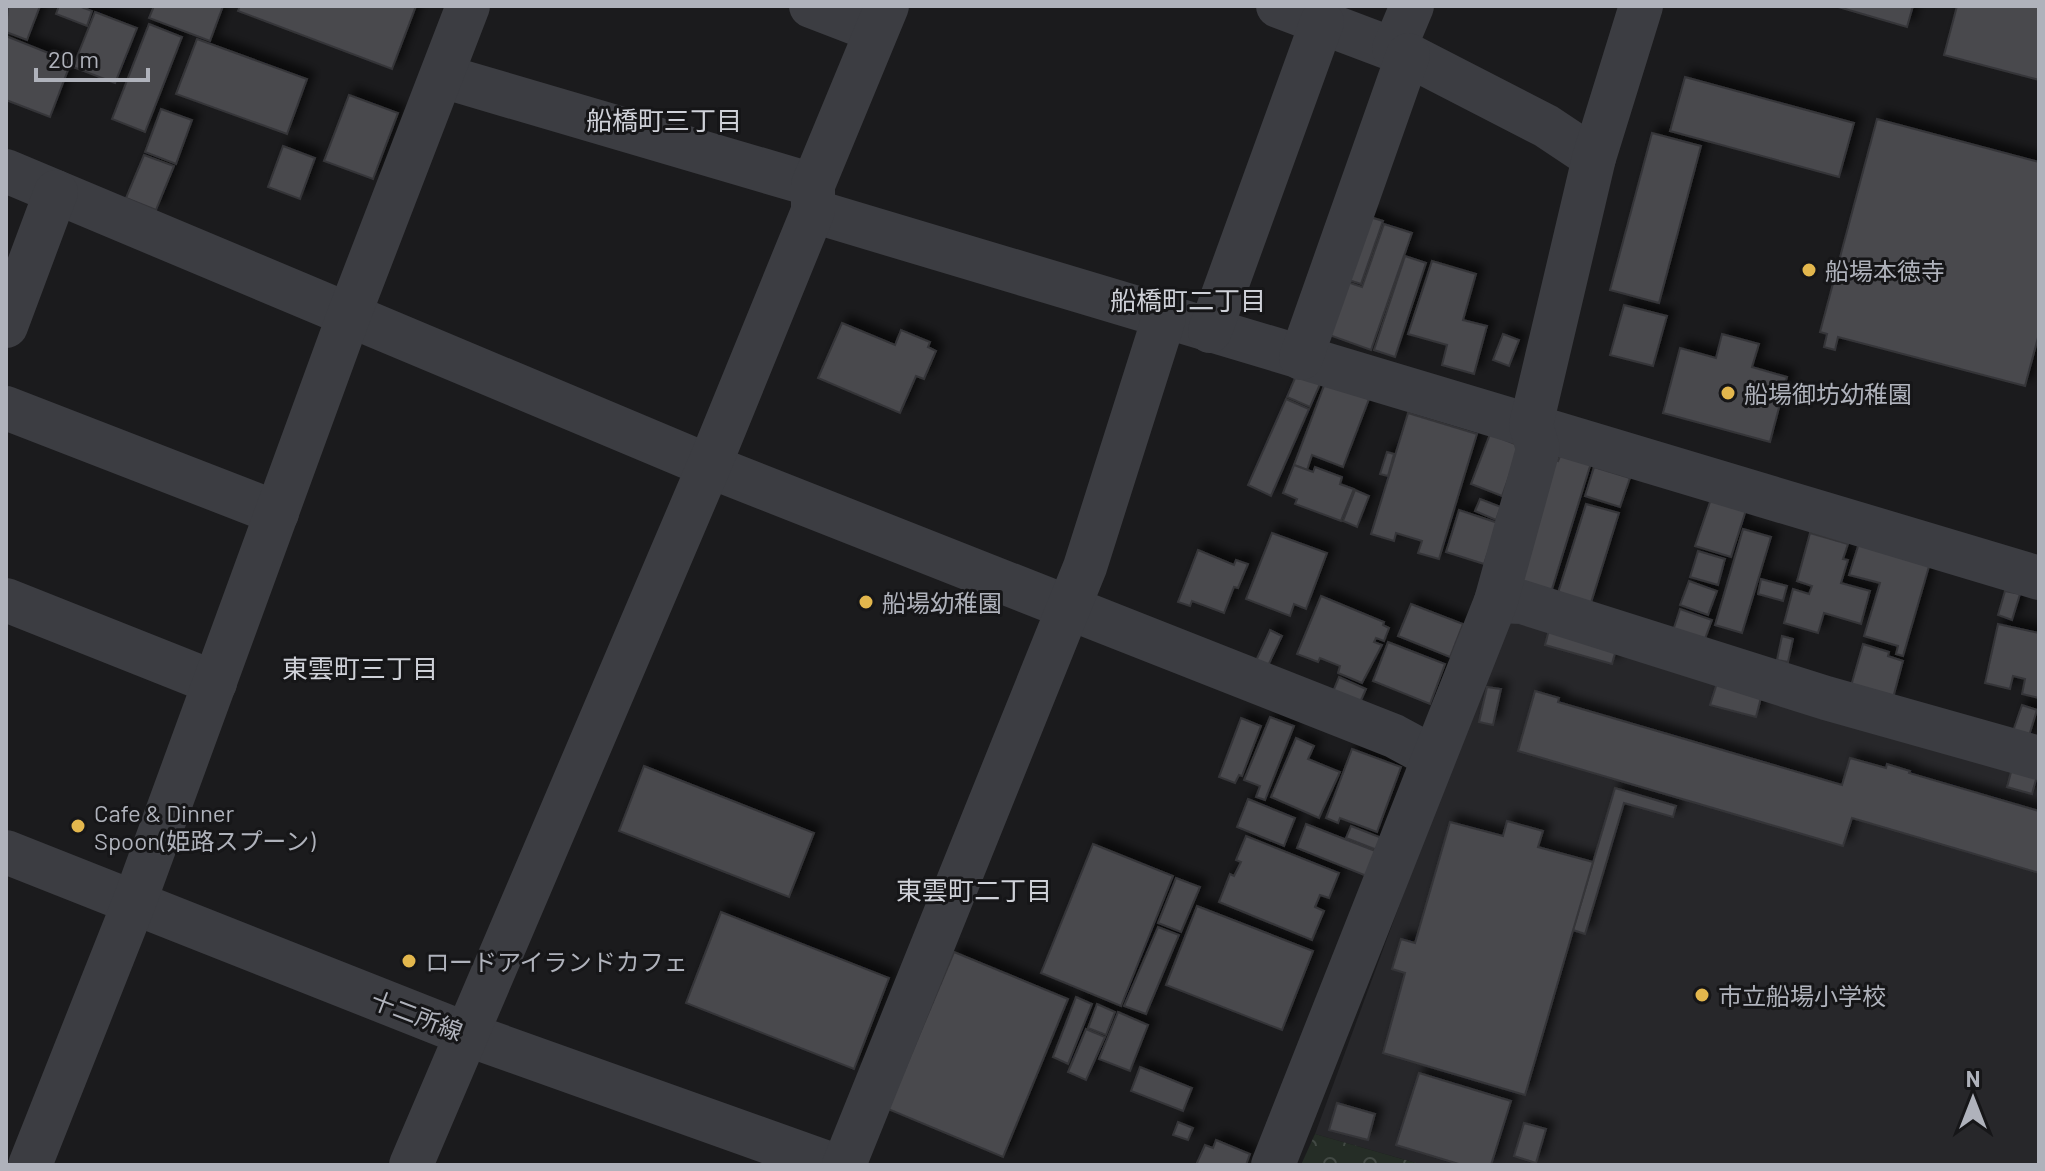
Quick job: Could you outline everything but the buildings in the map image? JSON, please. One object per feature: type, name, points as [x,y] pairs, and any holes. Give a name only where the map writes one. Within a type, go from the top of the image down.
[{"type":"street","points":[[30,1165],[134,903],[349,315],[468,6]]},
{"type":"street","points":[[411,1165],[709,466],[882,19],[811,6]]},
{"type":"street","points":[[1278,6],[1401,52],[1546,126],[1594,158]]},
{"type":"street","points":[[1301,358],[1401,52],[1412,6]]},
{"type":"street","points":[[1273,1165],[1496,601],[1538,449],[1531,425],[1594,158],[1641,6]]},
{"type":"street","points":[[1210,331],[1322,22]]},
{"type":"street","points":[[442,76],[1164,318],[2039,578]]},
{"type":"street","points":[[6,171],[709,466],[1394,736],[1433,757]]},
{"type":"street","points":[[6,326],[56,192]]},
{"type":"street","points":[[844,1165],[1085,567],[1164,318]]},
{"type":"street","points":[[6,408],[277,513]]},
{"type":"street","points":[[6,600],[215,683]]},
{"type":"street","points":[[1496,601],[1522,602],[1826,698],[2039,758]]},
{"type":"street","name":"十二所線","points":[[6,852],[466,1034],[833,1165]]},
{"type":"shaded area","name":"市立船場小学校","points":[[1507,613],[2039,766],[2039,1165],[1423,1165],[1315,1134]]},
{"type":"green space","points":[[1315,1134],[1423,1165],[1301,1165]]},
{"type":"place","name":"船場本徳寺","points":[[1809,270]]},
{"type":"place","name":"船場御坊幼稚園","points":[[1728,393]]},
{"type":"place","name":"船場幼稚園","points":[[866,602]]},
{"type":"place","name":"Cafe & Dinner Spoon(姫路スプーン)","points":[[78,826]]},
{"type":"place","name":"ロードアイランドカフェ","points":[[409,961]]},
{"type":"place","name":"市立船場小学校","points":[[1702,995]]},
{"type":"district","name":"船橋町三丁目","points":[[664,119]]},
{"type":"district","name":"船橋町二丁目","points":[[1188,299]]},
{"type":"district","name":"東雲町三丁目","points":[[360,667]]},
{"type":"district","name":"東雲町二丁目","points":[[974,889]]}]
